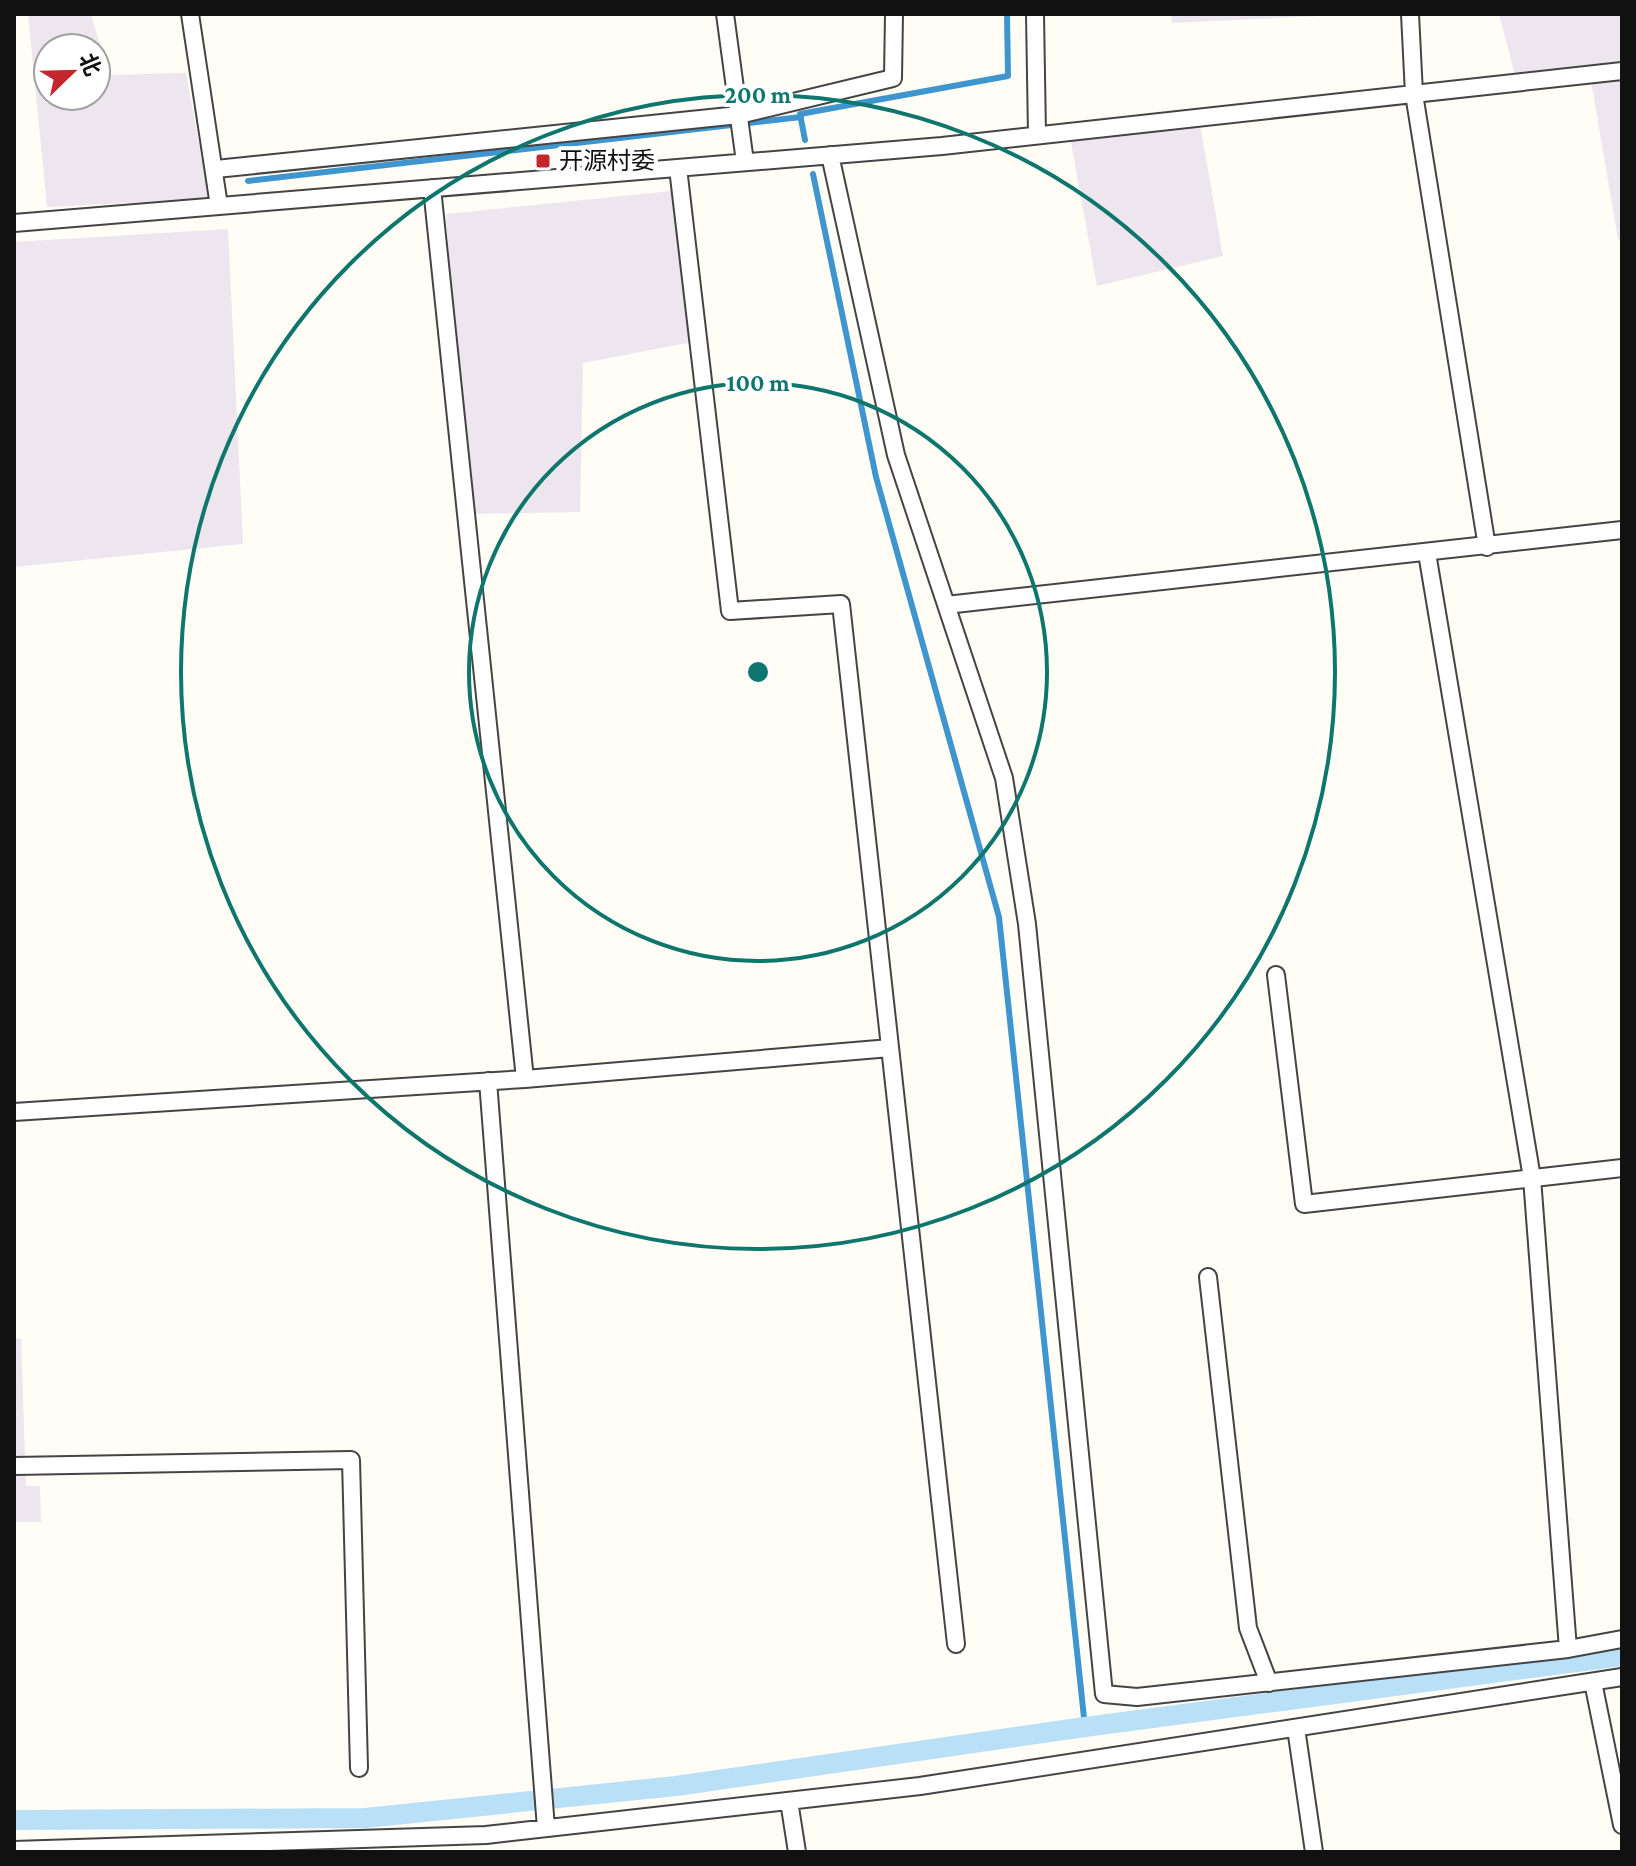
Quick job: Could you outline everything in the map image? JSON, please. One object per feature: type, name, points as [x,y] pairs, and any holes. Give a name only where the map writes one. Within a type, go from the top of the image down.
[{"type":"street","points":[[190,14],[216,169],[219,206]]},
{"type":"street","points":[[725,14],[745,162]]},
{"type":"street","points":[[216,169],[739,115],[893,78],[894,14]]},
{"type":"street","points":[[1035,14],[1037,135]]},
{"type":"street","points":[[1410,14],[1414,94],[1487,547]]},
{"type":"street","points":[[14,223],[830,155],[1622,71]]},
{"type":"street","points":[[830,155],[896,455],[1004,778],[1027,924],[1104,1694],[1137,1697],[1269,1683],[1568,1649],[1622,1639]]},
{"type":"street","points":[[678,168],[730,611],[841,604],[956,1644]]},
{"type":"street","points":[[432,188],[525,1079]]},
{"type":"street","points":[[946,605],[1622,530]]},
{"type":"street","points":[[1427,553],[1532,1178],[1568,1649]]},
{"type":"street","points":[[1276,975],[1304,1204],[1622,1168]]},
{"type":"street","points":[[14,1112],[525,1079],[890,1048]]},
{"type":"street","points":[[488,1081],[546,1828]]},
{"type":"street","points":[[1208,1277],[1248,1628],[1269,1683]]},
{"type":"street","points":[[14,1466],[351,1460],[359,1768]]},
{"type":"street","points":[[14,1850],[486,1835],[920,1786],[1622,1677]]},
{"type":"street","points":[[1593,1682],[1622,1825]]},
{"type":"street","points":[[1296,1728],[1314,1852]]},
{"type":"street","points":[[789,1801],[797,1852]]},
{"type":"shaded area","points":[[28,14],[91,14],[96,32],[32,32],[32,55]]},
{"type":"shaded area","points":[[1171,14],[1362,14],[1172,23]]},
{"type":"shaded area","points":[[1499,14],[1622,14],[1622,240],[1618,240],[1590,75],[1517,83]]},
{"type":"shaded area","points":[[186,73],[209,199],[47,207],[38,112],[112,112],[112,75]]},
{"type":"shaded area","points":[[1199,118],[1223,256],[1097,286],[1069,132]]},
{"type":"shaded area","points":[[680,190],[698,341],[583,363],[580,512],[466,514],[446,214]]},
{"type":"shaded area","points":[[228,229],[243,544],[14,567],[14,242]]},
{"type":"shaded area","points":[[21,1338],[26,1486],[40,1486],[41,1522],[14,1522],[14,1339]]},
{"type":"waterway","points":[[805,140],[800,114],[1008,76],[1007,14]]},
{"type":"waterway","points":[[248,181],[801,117]]},
{"type":"waterway","points":[[813,174],[876,477],[999,917],[1085,1727]]},
{"type":"waterway","points":[[14,1820],[365,1818],[676,1786],[1085,1727],[1622,1656]]},
{"type":"place","name":"开源村委","points":[[543,161]]}]
